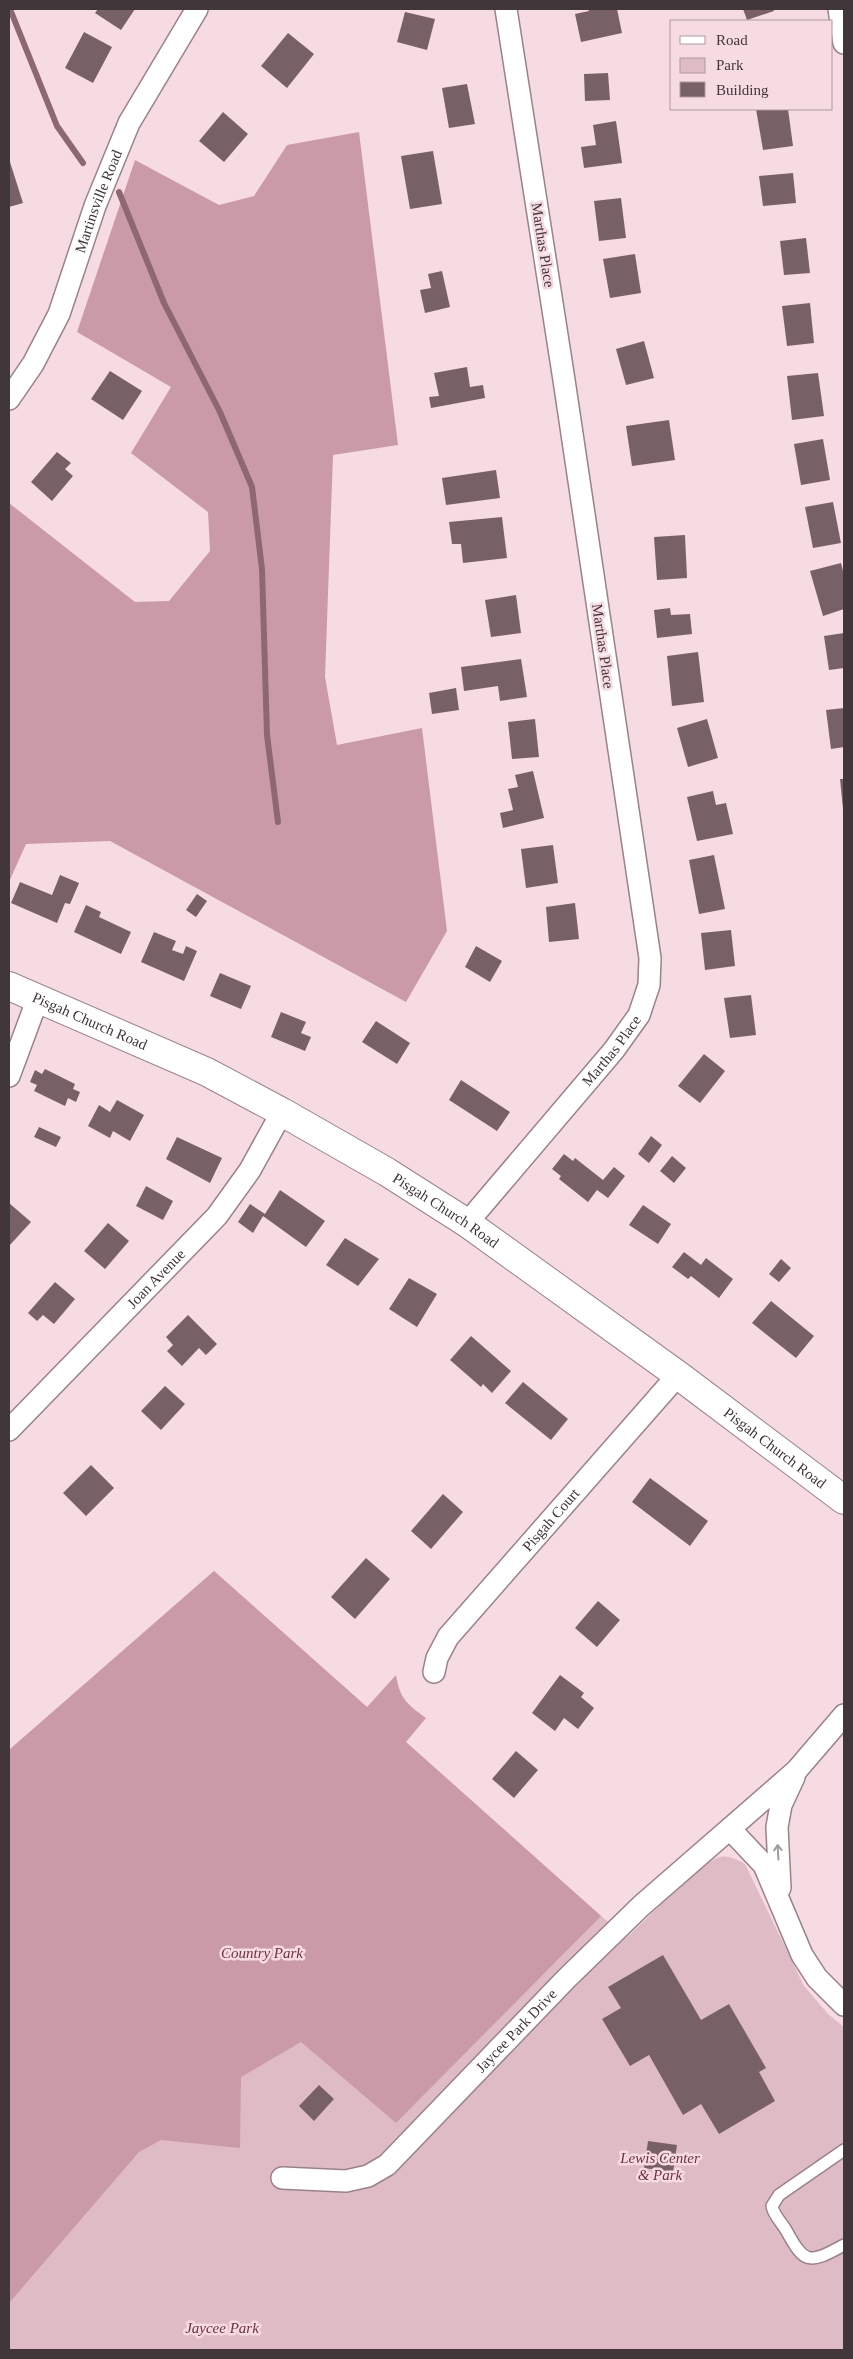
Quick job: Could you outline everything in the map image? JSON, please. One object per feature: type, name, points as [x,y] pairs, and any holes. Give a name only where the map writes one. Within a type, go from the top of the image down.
[{"type":"main road","name":"Pisgah Church Road","points":[[9,986],[207,1072],[282,1112],[386,1172],[467,1223],[678,1375],[844,1500]]},
{"type":"street","name":"Martinsville Road","points":[[9,399],[34,364],[59,314],[95,206],[129,123],[196,9]]},
{"type":"street","name":"Marthas Place","points":[[467,1223],[614,1050],[640,1015],[649,986],[650,958],[564,380],[506,9]]},
{"type":"street","points":[[839,9],[844,43]]},
{"type":"street","points":[[9,1076],[38,998]]},
{"type":"street","name":"Joan Avenue","points":[[9,1430],[216,1216],[250,1170],[282,1112]]},
{"type":"street","name":"Pisgah Court","points":[[434,1672],[437,1658],[448,1637],[678,1375]]},
{"type":"street","points":[[781,1901],[777,1827],[781,1805],[796,1771],[844,1715]]},
{"type":"street","name":"Jaycee Park Drive","points":[[282,2178],[346,2181],[368,2176],[387,2164],[641,1906],[796,1771]]},
{"type":"street","points":[[730,1829],[764,1865],[781,1901],[790,1930],[802,1955],[818,1978],[841,1996]]},
{"type":"lane","points":[[844,2150],[780,2195],[772,2206],[800,2254],[804,2257],[815,2258],[844,2245]]},
{"type":"green space","points":[[359,132],[398,445],[333,455],[325,677],[337,745],[422,728],[447,931],[406,1002],[110,841],[26,844],[9,882],[9,503],[135,602],[169,601],[210,551],[208,512],[131,453],[171,387],[77,332],[135,160],[219,205],[254,196],[287,145]]},
{"type":"green space","name":"Country Park","points":[[214,1571],[626,1938],[686,1881],[710,1862],[720,1857],[727,1857],[745,1864],[804,1986],[828,2014],[844,2027],[844,2350],[9,2350],[9,1750]]},
{"type":"green space","name":"Country Park","points":[[214,1571],[367,1707],[396,1675],[405,1700],[426,1718],[406,1742],[601,1916],[396,2123],[301,2042],[241,2077],[240,2148],[161,2140],[139,2152],[9,2303],[9,1750]]},
{"type":"building","points":[[98,9],[135,9],[121,30],[95,13]]},
{"type":"building","points":[[588,9],[617,9],[622,33],[581,42],[575,14],[589,11]]},
{"type":"building","points":[[743,9],[773,9],[774,11],[747,20]]},
{"type":"building","points":[[405,12],[435,19],[427,50],[397,42]]},
{"type":"building","points":[[84,32],[112,47],[93,83],[65,68]]},
{"type":"building","points":[[288,33],[314,54],[287,88],[261,66]]},
{"type":"building","points":[[608,73],[610,100],[585,101],[584,74]]},
{"type":"building","points":[[467,84],[475,124],[449,128],[442,88]]},
{"type":"building","points":[[756,110],[788,110],[793,146],[763,150]]},
{"type":"building","points":[[223,112],[248,134],[224,162],[199,141]]},
{"type":"building","points":[[616,121],[622,163],[584,168],[581,147],[596,145],[593,125]]},
{"type":"building","points":[[433,151],[442,204],[410,209],[401,156]]},
{"type":"building","points":[[9,163],[23,203],[9,207]]},
{"type":"building","points":[[793,173],[796,203],[763,206],[759,176]]},
{"type":"building","points":[[621,198],[626,238],[599,241],[594,201]]},
{"type":"building","points":[[806,238],[810,273],[784,275],[780,241]]},
{"type":"building","points":[[635,254],[641,293],[610,298],[603,259]]},
{"type":"building","points":[[442,271],[450,307],[425,313],[420,290],[431,288],[428,274]]},
{"type":"building","points":[[810,303],[814,343],[787,346],[782,306]]},
{"type":"building","points":[[644,341],[654,378],[626,385],[616,349]]},
{"type":"building","points":[[467,367],[470,387],[483,385],[485,398],[431,408],[429,397],[439,396],[434,373]]},
{"type":"building","points":[[110,371],[142,391],[123,420],[91,399]]},
{"type":"building","points":[[818,373],[824,416],[792,420],[787,376]]},
{"type":"building","points":[[669,420],[675,460],[632,466],[626,426]]},
{"type":"building","points":[[823,439],[830,480],[801,485],[794,444]]},
{"type":"building","points":[[57,452],[71,463],[65,469],[73,476],[52,501],[31,482]]},
{"type":"building","points":[[496,470],[500,498],[446,505],[442,478]]},
{"type":"building","points":[[833,502],[841,543],[813,548],[805,507]]},
{"type":"building","points":[[502,517],[507,558],[463,563],[461,544],[452,544],[449,522]]},
{"type":"building","points":[[685,535],[687,578],[657,580],[654,537]]},
{"type":"building","points":[[841,563],[844,575],[844,609],[823,616],[810,571]]},
{"type":"building","points":[[516,595],[521,633],[491,637],[485,600]]},
{"type":"building","points":[[670,608],[671,615],[690,614],[692,634],[657,638],[654,610]]},
{"type":"building","points":[[844,633],[844,668],[829,670],[824,636]]},
{"type":"building","points":[[698,652],[704,702],[672,706],[667,656]]},
{"type":"building","points":[[521,659],[527,697],[500,701],[498,686],[464,691],[461,667]]},
{"type":"building","points":[[456,688],[459,710],[432,714],[429,693]]},
{"type":"building","points":[[844,708],[844,747],[831,749],[826,710]]},
{"type":"building","points":[[535,719],[539,757],[512,759],[508,722]]},
{"type":"building","points":[[707,719],[718,758],[688,767],[677,728]]},
{"type":"building","points":[[533,771],[544,818],[503,828],[500,813],[513,810],[508,789],[518,787],[515,775]]},
{"type":"building","points":[[840,779],[844,779],[844,809],[843,809]]},
{"type":"building","points":[[713,791],[716,805],[726,803],[733,834],[697,841],[687,797]]},
{"type":"building","points":[[553,845],[558,883],[526,888],[521,849]]},
{"type":"building","points":[[714,855],[725,909],[699,914],[689,860]]},
{"type":"building","points":[[60,875],[79,883],[70,904],[65,903],[57,923],[11,903],[20,882],[52,895]]},
{"type":"building","points":[[197,894],[207,901],[196,917],[186,910]]},
{"type":"building","points":[[575,903],[579,939],[549,942],[546,907]]},
{"type":"building","points":[[86,905],[101,912],[99,917],[131,932],[121,954],[74,932]]},
{"type":"building","points":[[731,930],[735,966],[705,970],[701,933]]},
{"type":"building","points":[[154,932],[176,941],[172,950],[183,954],[186,946],[197,951],[184,981],[141,962]]},
{"type":"building","points":[[476,946],[502,961],[490,982],[465,967]]},
{"type":"building","points":[[220,973],[251,986],[241,1009],[210,996]]},
{"type":"building","points":[[751,995],[756,1035],[730,1038],[724,998]]},
{"type":"building","points":[[281,1012],[306,1022],[301,1033],[311,1037],[305,1051],[271,1037]]},
{"type":"building","points":[[376,1021],[410,1043],[397,1064],[362,1042]]},
{"type":"building","points":[[704,1054],[725,1071],[700,1103],[678,1086]]},
{"type":"building","points":[[45,1069],[75,1084],[73,1089],[80,1092],[76,1102],[68,1098],[65,1106],[34,1091],[37,1085],[30,1082],[35,1070],[42,1074]]},
{"type":"building","points":[[461,1080],[510,1112],[497,1131],[449,1100]]},
{"type":"building","points":[[117,1100],[144,1115],[130,1141],[113,1131],[110,1138],[88,1126],[99,1105],[110,1112]]},
{"type":"building","points":[[39,1127],[61,1137],[56,1147],[34,1137]]},
{"type":"building","points":[[651,1136],[662,1145],[649,1163],[638,1154]]},
{"type":"building","points":[[177,1137],[222,1158],[210,1183],[166,1159]]},
{"type":"building","points":[[564,1154],[573,1161],[575,1158],[603,1180],[614,1167],[625,1176],[608,1198],[597,1190],[588,1202],[559,1179],[561,1176],[552,1169]]},
{"type":"building","points":[[672,1156],[686,1168],[674,1183],[660,1171]]},
{"type":"building","points":[[146,1186],[173,1201],[163,1220],[136,1206]]},
{"type":"building","points":[[280,1190],[325,1221],[306,1247],[263,1216],[253,1233],[238,1222],[250,1204],[265,1214]]},
{"type":"building","points":[[9,1203],[31,1222],[9,1246]]},
{"type":"building","points":[[643,1205],[671,1224],[658,1244],[629,1225]]},
{"type":"building","points":[[108,1223],[129,1241],[105,1269],[84,1251]]},
{"type":"building","points":[[345,1238],[379,1259],[358,1286],[326,1265]]},
{"type":"building","points":[[684,1252],[701,1265],[706,1258],[733,1279],[719,1298],[691,1276],[688,1279],[672,1267]]},
{"type":"building","points":[[781,1259],[791,1268],[779,1282],[769,1274]]},
{"type":"building","points":[[409,1278],[437,1294],[417,1327],[389,1309]]},
{"type":"building","points":[[55,1282],[75,1299],[54,1324],[43,1315],[37,1321],[28,1313]]},
{"type":"building","points":[[771,1301],[814,1336],[796,1358],[752,1323]]},
{"type":"building","points":[[188,1315],[217,1344],[206,1355],[199,1348],[182,1366],[167,1351],[173,1345],[166,1337]]},
{"type":"building","points":[[471,1336],[511,1371],[492,1393],[483,1384],[481,1387],[450,1360]]},
{"type":"building","points":[[523,1382],[568,1419],[551,1440],[505,1403]]},
{"type":"building","points":[[165,1386],[185,1404],[161,1430],[141,1411]]},
{"type":"building","points":[[91,1465],[114,1488],[86,1516],[63,1493]]},
{"type":"building","points":[[650,1478],[708,1521],[690,1546],[632,1502]]},
{"type":"building","points":[[443,1494],[463,1512],[431,1549],[411,1531]]},
{"type":"building","points":[[366,1558],[390,1579],[355,1619],[331,1597]]},
{"type":"building","points":[[598,1601],[620,1620],[597,1647],[575,1628]]},
{"type":"building","points":[[560,1675],[584,1693],[581,1697],[594,1708],[578,1729],[564,1718],[555,1731],[532,1713]]},
{"type":"building","points":[[516,1751],[538,1770],[514,1798],[492,1779]]},
{"type":"building","points":[[663,1955],[701,2020],[729,2004],[766,2068],[759,2072],[775,2101],[719,2134],[701,2104],[683,2115],[649,2055],[630,2066],[602,2019],[621,2008],[608,1987]]},
{"type":"building","points":[[319,2085],[334,2099],[314,2121],[299,2106]]},
{"type":"building","points":[[648,2141],[677,2145],[673,2172],[644,2168]]},
{"type":"waterway","points":[[10,9],[57,126],[83,163]]},
{"type":"waterway","points":[[119,192],[164,303],[220,412],[252,487],[262,569],[267,735],[278,822]]},
{"type":"park label","name":"Lewis Center & Park","points":[[660,2166]]},
{"type":"park label","name":"Jaycee Park","points":[[222,2328]]}]
